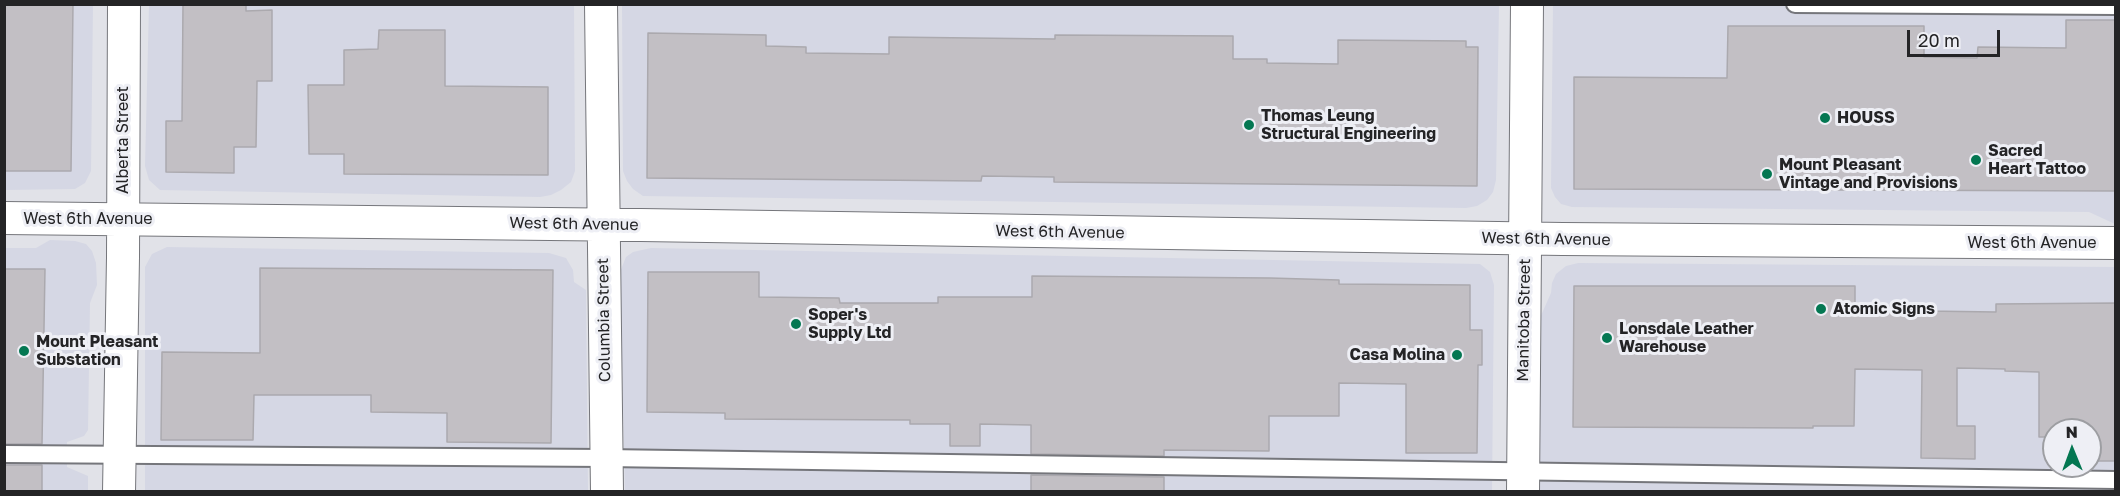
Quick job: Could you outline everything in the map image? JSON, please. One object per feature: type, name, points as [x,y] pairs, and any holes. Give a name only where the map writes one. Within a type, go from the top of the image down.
[{"type":"street","name":"Alberta Street","points":[[119,492],[124,4]]},
{"type":"street","name":"Columbia Street","points":[[601,4],[607,492]]},
{"type":"street","name":"Manitoba Street","points":[[1523,482],[1527,4]]},
{"type":"street","name":"West 6th Avenue","points":[[4,218],[1525,239],[2115,243]]},
{"type":"lane","points":[[1795,4],[2115,6]]},
{"type":"lane","points":[[4,454],[606,458],[1523,482],[2115,480]]},
{"type":"shaded area","points":[[5,5],[93,5],[91,171],[85,183],[75,189],[5,190]]},
{"type":"shaded area","points":[[149,5],[574,5],[575,171],[571,182],[551,195],[540,197],[160,190],[149,180],[145,166]]},
{"type":"shaded area","points":[[622,5],[1499,5],[1496,180],[1493,192],[1487,200],[1477,206],[1466,208],[643,196],[633,189],[623,171]]},
{"type":"shaded area","points":[[1553,5],[2115,5],[2115,224],[2089,212],[1572,207],[1561,204],[1551,188]]},
{"type":"shaded area","points":[[50,240],[86,244],[92,251],[96,263],[97,285],[90,303],[88,430],[84,436],[67,442],[67,467],[88,476],[88,491],[5,492],[5,248],[36,248]]},
{"type":"shaded area","points":[[167,247],[549,253],[566,258],[573,270],[574,282],[586,290],[588,491],[145,492],[145,267],[152,254]]},
{"type":"shaded area","points":[[651,248],[1480,264],[1490,272],[1494,285],[1492,491],[625,491],[620,272],[626,257],[633,252]]},
{"type":"shaded area","points":[[1578,263],[2115,267],[2115,491],[1537,492],[1539,320],[1551,293],[1556,274],[1566,266]]},
{"type":"building","points":[[4,4],[73,4],[71,171],[4,171]]},
{"type":"building","points":[[183,4],[246,4],[246,11],[272,10],[272,81],[257,81],[256,147],[234,147],[234,173],[166,172],[166,121],[182,121]]},
{"type":"building","points":[[2066,20],[2115,20],[2115,191],[1574,189],[1574,77],[1727,78],[1728,26],[1924,26],[1924,57],[1977,58],[1978,47],[2066,48]]},
{"type":"building","points":[[379,30],[445,30],[445,86],[548,87],[548,175],[344,174],[344,154],[309,154],[308,85],[344,85],[344,50],[378,49]]},
{"type":"building","points":[[648,33],[766,35],[766,46],[806,47],[806,53],[889,54],[889,37],[1055,39],[1055,35],[1233,36],[1233,59],[1267,59],[1267,63],[1338,64],[1338,40],[1466,41],[1466,47],[1478,47],[1477,186],[1054,182],[1054,177],[982,176],[981,181],[647,178]]},
{"type":"building","points":[[260,268],[553,270],[551,443],[447,442],[447,413],[371,412],[371,395],[254,395],[253,440],[161,440],[162,352],[260,353]]},
{"type":"building","name":"Mount Pleasant Substation","points":[[4,269],[45,269],[42,444],[4,444]]},
{"type":"building","points":[[648,272],[759,272],[759,297],[839,298],[840,303],[938,303],[938,297],[1032,297],[1032,276],[1270,278],[1339,280],[1339,284],[1470,285],[1470,330],[1482,330],[1482,365],[1478,365],[1477,453],[1406,453],[1406,384],[1339,383],[1339,416],[1269,416],[1269,451],[1164,450],[1164,456],[1031,454],[1031,425],[980,424],[980,446],[950,446],[950,424],[910,424],[910,420],[725,419],[725,413],[647,412]]},
{"type":"building","points":[[1574,286],[1855,286],[1855,305],[1926,307],[1926,311],[1996,312],[1996,304],[2115,303],[2115,461],[2102,461],[2102,418],[2042,418],[2042,437],[2039,437],[2039,372],[2005,371],[2005,369],[1957,368],[1957,426],[1975,426],[1975,459],[1921,458],[1922,370],[1855,369],[1854,426],[1813,426],[1813,428],[1573,427]]},
{"type":"building","points":[[4,465],[42,465],[42,492],[4,492]]},
{"type":"building","points":[[1031,475],[1164,477],[1164,492],[1031,492]]},
{"type":"place","name":"HOUSS","points":[[1825,118]]},
{"type":"place","name":"Thomas Leung Structural Engineering","points":[[1249,125]]},
{"type":"place","name":"Sacred Heart Tattoo","points":[[1976,160]]},
{"type":"place","name":"Mount Pleasant Vintage and Provisions","points":[[1767,174]]},
{"type":"place","name":"Atomic Signs","points":[[1821,309]]},
{"type":"place","name":"Soper's Supply Ltd","points":[[796,324]]},
{"type":"place","name":"Lonsdale Leather Warehouse","points":[[1607,338]]},
{"type":"place","name":"Mount Pleasant Substation","points":[[24,351]]},
{"type":"place","name":"Casa Molina","points":[[1457,355]]}]
